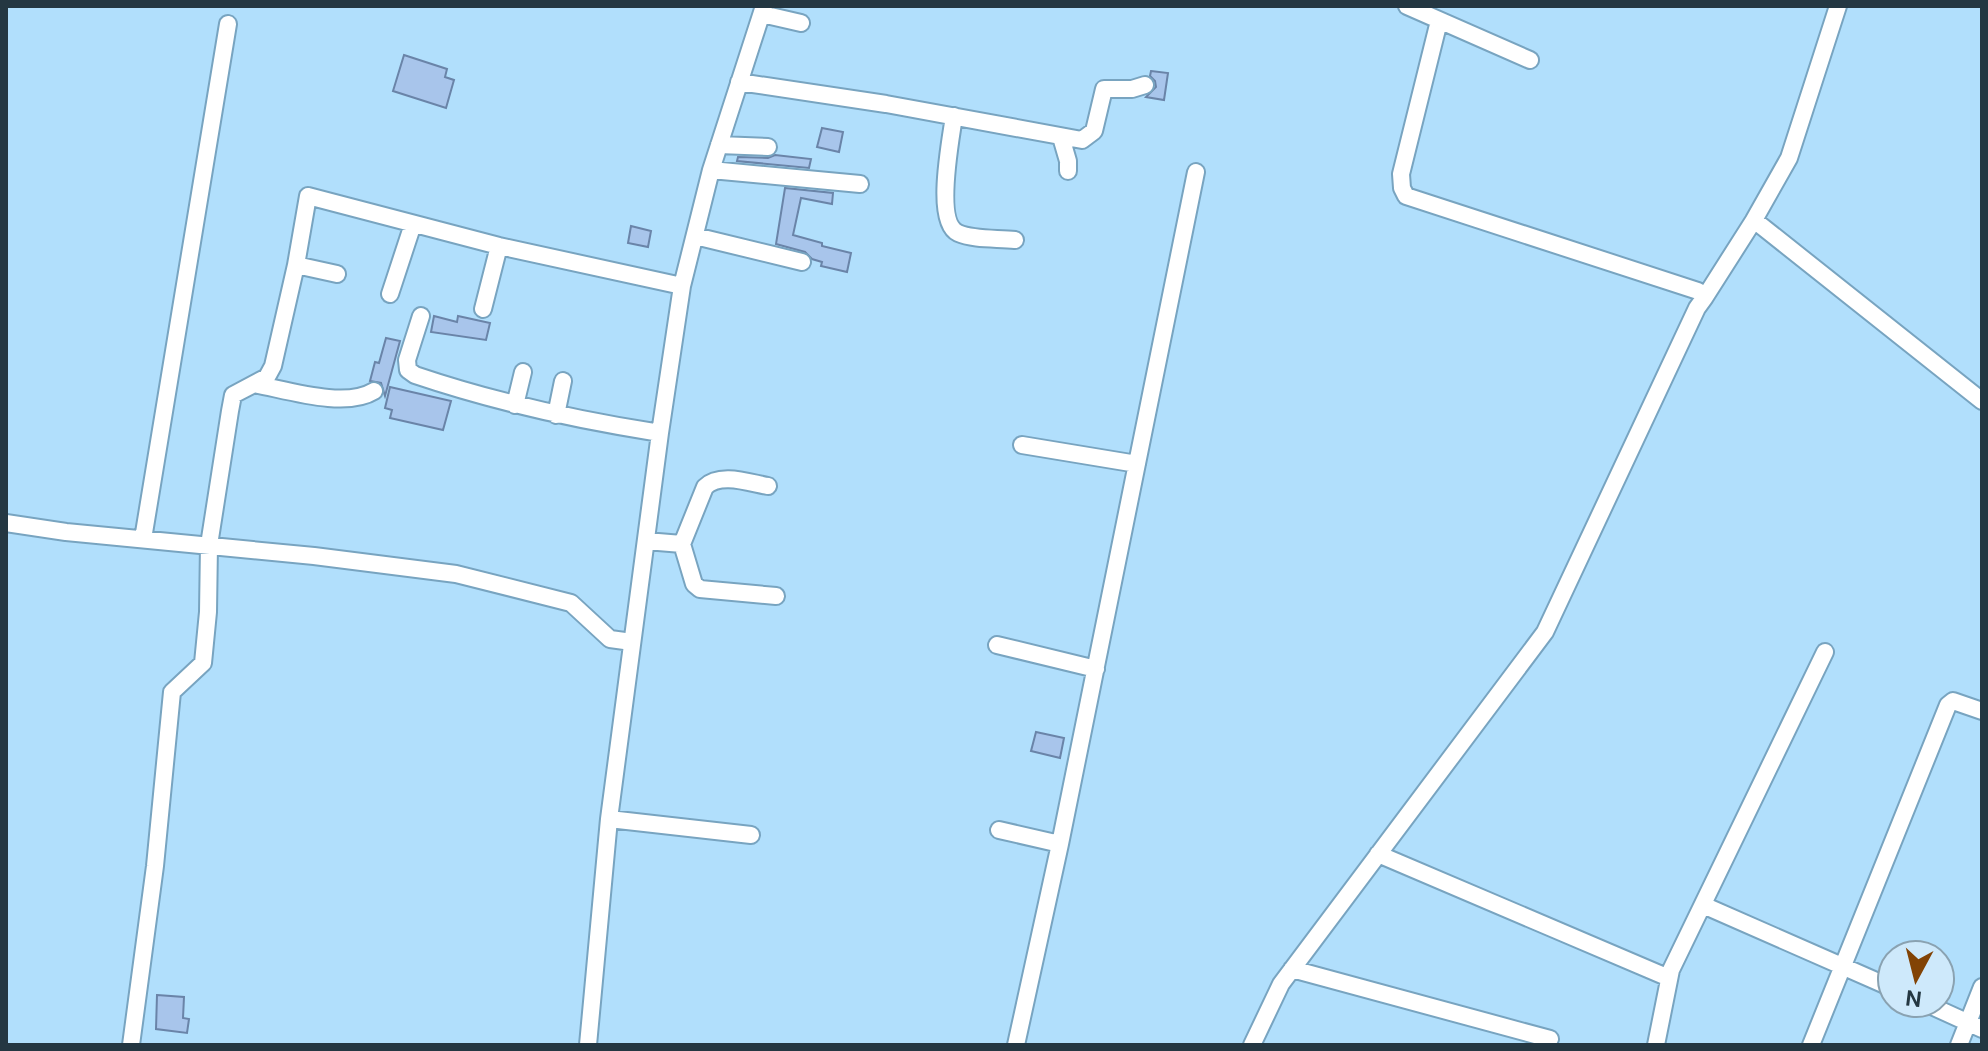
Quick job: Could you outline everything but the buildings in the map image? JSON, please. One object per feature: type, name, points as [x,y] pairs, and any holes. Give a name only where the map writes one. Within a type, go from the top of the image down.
[{"type":"street","points":[[1407,6],[1530,60]]},
{"type":"street","points":[[1252,1045],[1281,984],[1545,632],[1697,308],[1754,220],[1789,158],[1838,6]]},
{"type":"street","points":[[588,1045],[609,819],[682,286],[711,170],[763,10],[801,23]]},
{"type":"street","points":[[1439,21],[1401,174],[1406,196],[1698,291],[1705,297]]},
{"type":"street","points":[[143,539],[228,24]]},
{"type":"street","points":[[739,82],[1082,140],[1090,137],[1104,89],[1132,89],[1145,85]]},
{"type":"street","points":[[954,116],[945,198],[947,223],[954,232],[1015,240]]},
{"type":"street","points":[[1061,137],[1068,171]]},
{"type":"street","points":[[719,145],[768,147]]},
{"type":"street","points":[[711,170],[860,184]]},
{"type":"street","points":[[1016,1045],[1060,844],[1196,172]]},
{"type":"street","points":[[131,1045],[155,866],[172,692],[203,663],[208,612],[209,545],[233,395],[267,377],[273,366],[308,196],[499,246],[682,286]]},
{"type":"street","points":[[1754,220],[1982,401]]},
{"type":"street","points":[[390,294],[413,224]]},
{"type":"street","points":[[695,236],[802,262]]},
{"type":"street","points":[[483,309],[499,246]]},
{"type":"street","points":[[296,265],[337,274]]},
{"type":"street","points":[[421,316],[407,360],[408,370],[415,375],[478,396],[556,415],[660,433]]},
{"type":"street","points":[[515,405],[523,372]]},
{"type":"street","points":[[556,415],[563,381]]},
{"type":"street","points":[[252,384],[343,399],[364,397],[374,391]]},
{"type":"street","points":[[1022,445],[1137,464]]},
{"type":"street","points":[[768,486],[719,479],[711,481],[705,487],[682,544],[694,584],[700,589],[776,596]]},
{"type":"street","points":[[6,523],[456,574],[571,603],[610,639],[632,642]]},
{"type":"street","points":[[646,541],[682,544]]},
{"type":"street","points":[[997,645],[1096,669]]},
{"type":"street","points":[[1656,1045],[1669,978],[1825,652]]},
{"type":"street","points":[[1811,1045],[1841,964],[1948,705],[1953,701],[1960,702],[1982,711]]},
{"type":"street","points":[[609,819],[751,835]]},
{"type":"street","points":[[999,830],[1060,844]]},
{"type":"street","points":[[1378,854],[1669,978]]},
{"type":"street","points":[[1703,905],[1876,980]]},
{"type":"street","points":[[1292,969],[1550,1039]]},
{"type":"street","points":[[1959,1045],[1975,1026],[1982,987]]},
{"type":"street","points":[[1956,1017],[1975,1026]]}]
